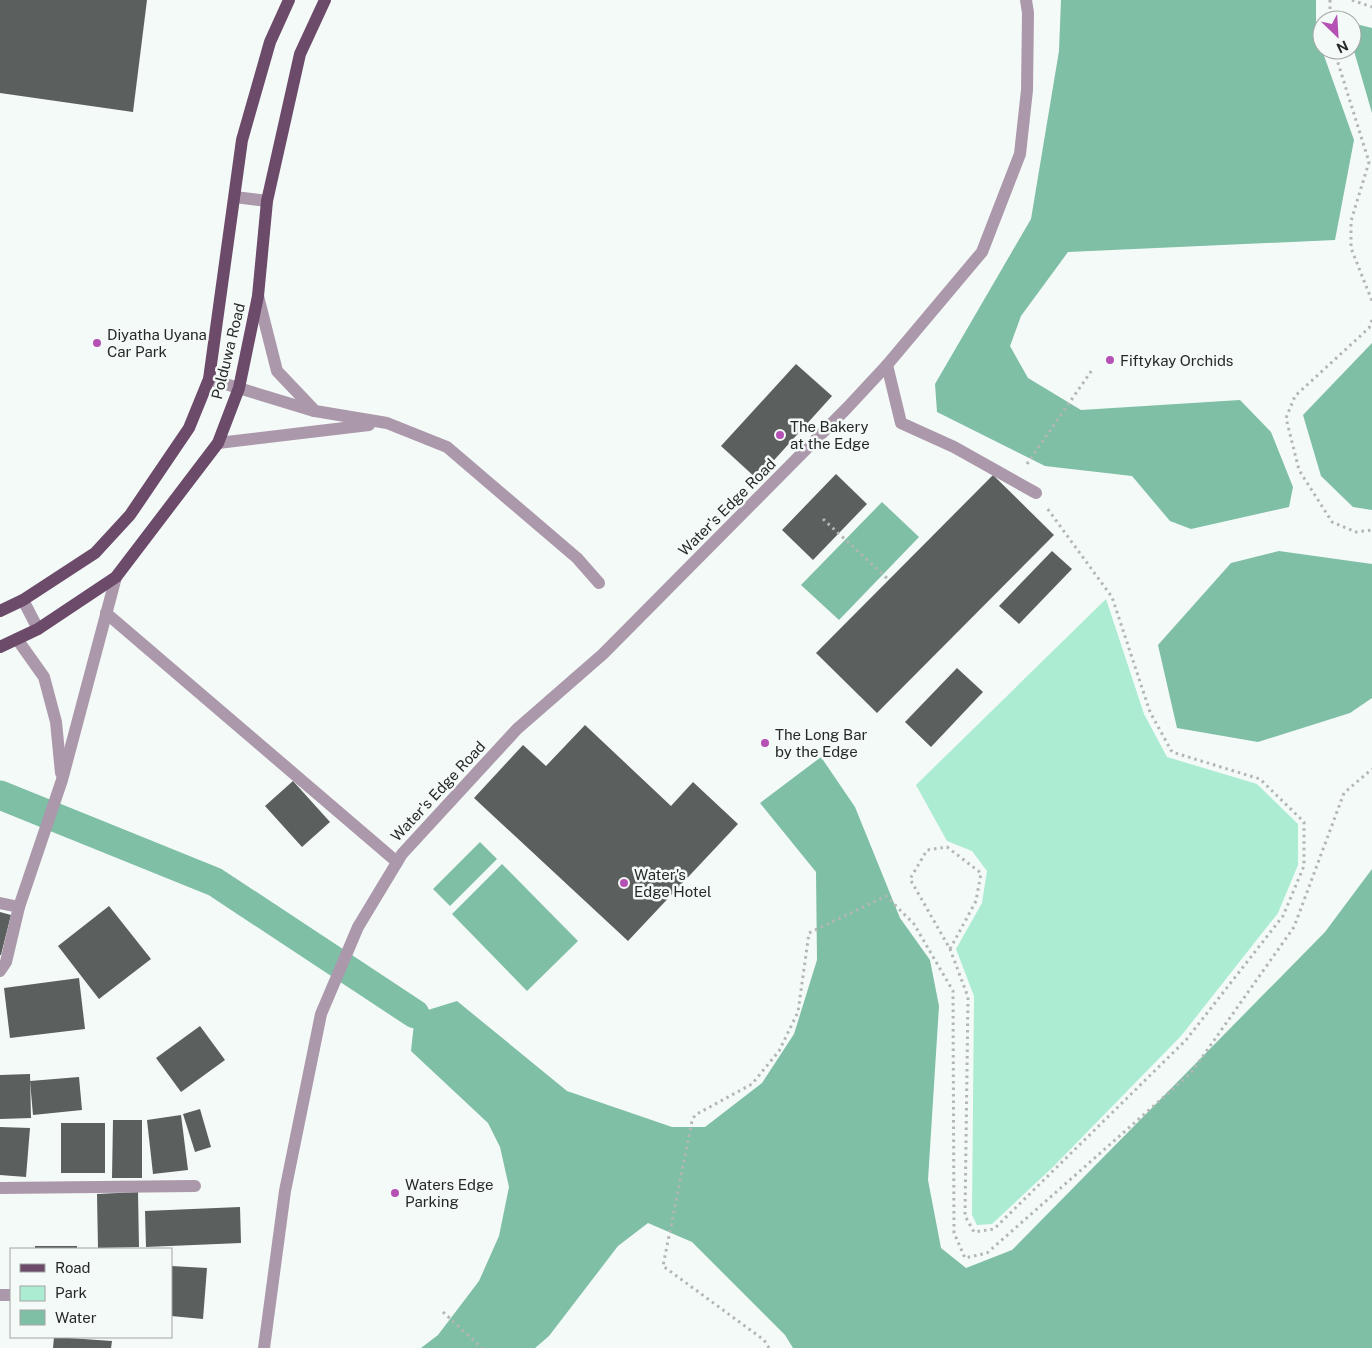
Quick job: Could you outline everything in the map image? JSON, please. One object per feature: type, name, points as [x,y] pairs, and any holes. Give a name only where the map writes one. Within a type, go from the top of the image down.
[{"type":"main road","name":"Polduwa Road","points":[[0,611],[23,600],[95,553],[130,515],[189,428],[208,379],[242,140],[270,42],[289,0]]},
{"type":"main road","name":"Polduwa Road","points":[[0,647],[38,629],[116,577],[218,443],[239,388],[258,296],[267,201],[300,54],[325,0]]},
{"type":"street","name":"Water's Edge Road","points":[[264,1348],[285,1191],[321,1014],[358,927],[402,854],[517,729],[603,654],[887,365],[982,252],[1020,154],[1027,90],[1028,13],[1026,0]]},
{"type":"street","points":[[235,197],[267,201]]},
{"type":"street","points":[[258,296],[277,371],[315,411]]},
{"type":"street","points":[[887,365],[901,424],[954,447],[1036,493]]},
{"type":"street","points":[[208,379],[315,411],[387,423],[447,447],[578,558],[599,584]]},
{"type":"street","points":[[218,443],[298,432],[387,423]]},
{"type":"street","points":[[0,971],[6,962],[19,907],[62,780],[116,577]]},
{"type":"street","points":[[23,600],[38,629]]},
{"type":"street","points":[[106,613],[397,862]]},
{"type":"street","points":[[17,639],[44,677],[56,722],[62,780]]},
{"type":"street","points":[[0,903],[19,907]]},
{"type":"street","points":[[0,1188],[194,1186]]},
{"type":"path","points":[[1352,0],[1372,7]]},
{"type":"path","points":[[1337,60],[1369,162],[1350,221],[1351,248],[1372,301]]},
{"type":"path","points":[[1372,320],[1370,328],[1295,396],[1286,418],[1299,470],[1332,522],[1356,532],[1372,530]]},
{"type":"path","points":[[1027,464],[1092,370]]},
{"type":"path","points":[[950,949],[976,901],[981,873],[947,847],[927,850],[910,879],[950,949],[968,997],[966,1216],[974,1232],[994,1229],[1186,1040],[1283,916],[1304,866],[1304,822],[1260,779],[1172,752],[1150,712],[1112,597],[1036,493]]},
{"type":"path","points":[[823,518],[889,580]]},
{"type":"path","points":[[769,1348],[764,1340],[664,1266],[692,1121],[695,1115],[752,1084],[779,1051],[798,1012],[809,933],[886,896],[914,924],[953,991],[954,1233],[965,1258],[987,1253],[1191,1073],[1294,927],[1344,792],[1372,769]]},
{"type":"path","points":[[443,1312],[482,1348]]},
{"type":"green space","points":[[1106,599],[1144,714],[1167,757],[1257,784],[1298,824],[1298,865],[1278,913],[1181,1036],[1053,1167],[992,1224],[977,1225],[972,1215],[974,996],[956,949],[982,903],[987,871],[972,851],[947,841],[916,785]]},
{"type":"water","points":[[1061,0],[1316,0],[1316,10],[1312,10],[1312,60],[1326,60],[1354,140],[1335,240],[1068,252],[1021,316],[1010,346],[1028,378],[1081,410],[1240,400],[1271,432],[1293,487],[1289,507],[1191,529],[1170,521],[1132,476],[1045,466],[937,412],[935,384],[1031,219],[1059,51]]},
{"type":"water","points":[[1362,26],[1372,28],[1372,113],[1357,60],[1362,60]]},
{"type":"water","points":[[1372,343],[1372,510],[1353,507],[1321,476],[1303,415]]},
{"type":"water","points":[[882,502],[919,537],[839,620],[801,585]]},
{"type":"water","points":[[1279,551],[1372,564],[1372,698],[1350,713],[1258,742],[1177,728],[1158,645],[1231,563]]},
{"type":"water","points":[[821,757],[855,807],[900,918],[930,960],[939,1006],[928,1180],[941,1248],[966,1268],[1012,1250],[1325,932],[1372,869],[1372,1348],[793,1348],[785,1335],[692,1242],[648,1223],[618,1246],[549,1336],[535,1348],[421,1348],[438,1335],[479,1281],[499,1236],[509,1187],[500,1147],[488,1123],[411,1051],[415,1014],[457,1001],[567,1091],[672,1127],[705,1127],[762,1083],[794,1034],[817,960],[816,872],[760,803]]},
{"type":"water","points":[[480,842],[497,859],[450,906],[433,889]]},
{"type":"water","points":[[502,864],[578,941],[527,991],[452,914]]},
{"type":"building","points":[[0,0],[147,0],[133,112],[0,93]]},
{"type":"building","points":[[796,364],[832,396],[757,479],[721,446]]},
{"type":"building","points":[[836,474],[867,504],[813,560],[782,530]]},
{"type":"building","points":[[993,475],[1054,535],[877,713],[816,653]]},
{"type":"building","points":[[1052,551],[1072,569],[1019,624],[999,606]]},
{"type":"building","points":[[957,668],[983,692],[931,747],[905,722]]},
{"type":"building","name":"Water's Edge Hotel","points":[[585,725],[671,806],[693,782],[738,824],[628,941],[474,798],[523,745],[546,766]]},
{"type":"building","points":[[293,781],[330,822],[302,847],[265,806]]},
{"type":"building","points":[[109,906],[151,959],[99,999],[58,946]]},
{"type":"building","points":[[0,912],[11,915],[1,955],[0,955]]},
{"type":"building","points":[[79,978],[85,1029],[10,1038],[4,988]]},
{"type":"building","points":[[200,1026],[225,1060],[181,1092],[156,1058]]},
{"type":"building","points":[[30,1074],[31,1118],[0,1119],[0,1075]]},
{"type":"building","points":[[79,1077],[82,1110],[33,1115],[30,1081]]},
{"type":"building","points":[[200,1109],[211,1147],[195,1152],[183,1114]]},
{"type":"building","points":[[181,1115],[188,1170],[153,1174],[147,1120]]},
{"type":"building","points":[[113,1120],[142,1120],[142,1178],[112,1178]]},
{"type":"building","points":[[61,1123],[105,1123],[105,1173],[61,1173]]},
{"type":"building","points":[[0,1127],[30,1128],[26,1177],[0,1175]]},
{"type":"building","points":[[138,1192],[139,1247],[98,1248],[97,1194]]},
{"type":"building","points":[[240,1207],[241,1243],[146,1247],[145,1211]]},
{"type":"building","points":[[35,1246],[77,1246],[77,1248],[35,1248]]},
{"type":"building","points":[[172,1266],[207,1268],[203,1319],[172,1316]]},
{"type":"building","points":[[54,1338],[112,1341],[111,1348],[53,1348]]},
{"type":"waterway","points":[[0,795],[215,882],[415,1014]]},
{"type":"place","name":"Diyatha Uyana Car Park","points":[[97,343]]},
{"type":"place","name":"Fiftykay Orchids","points":[[1110,360]]},
{"type":"place","name":"The Bakery at the Edge","points":[[780,435]]},
{"type":"place","name":"The Long Bar by the Edge","points":[[765,743]]},
{"type":"place","name":"Water's Edge Hotel","points":[[624,883]]},
{"type":"place","name":"Waters Edge Parking","points":[[395,1193]]}]
